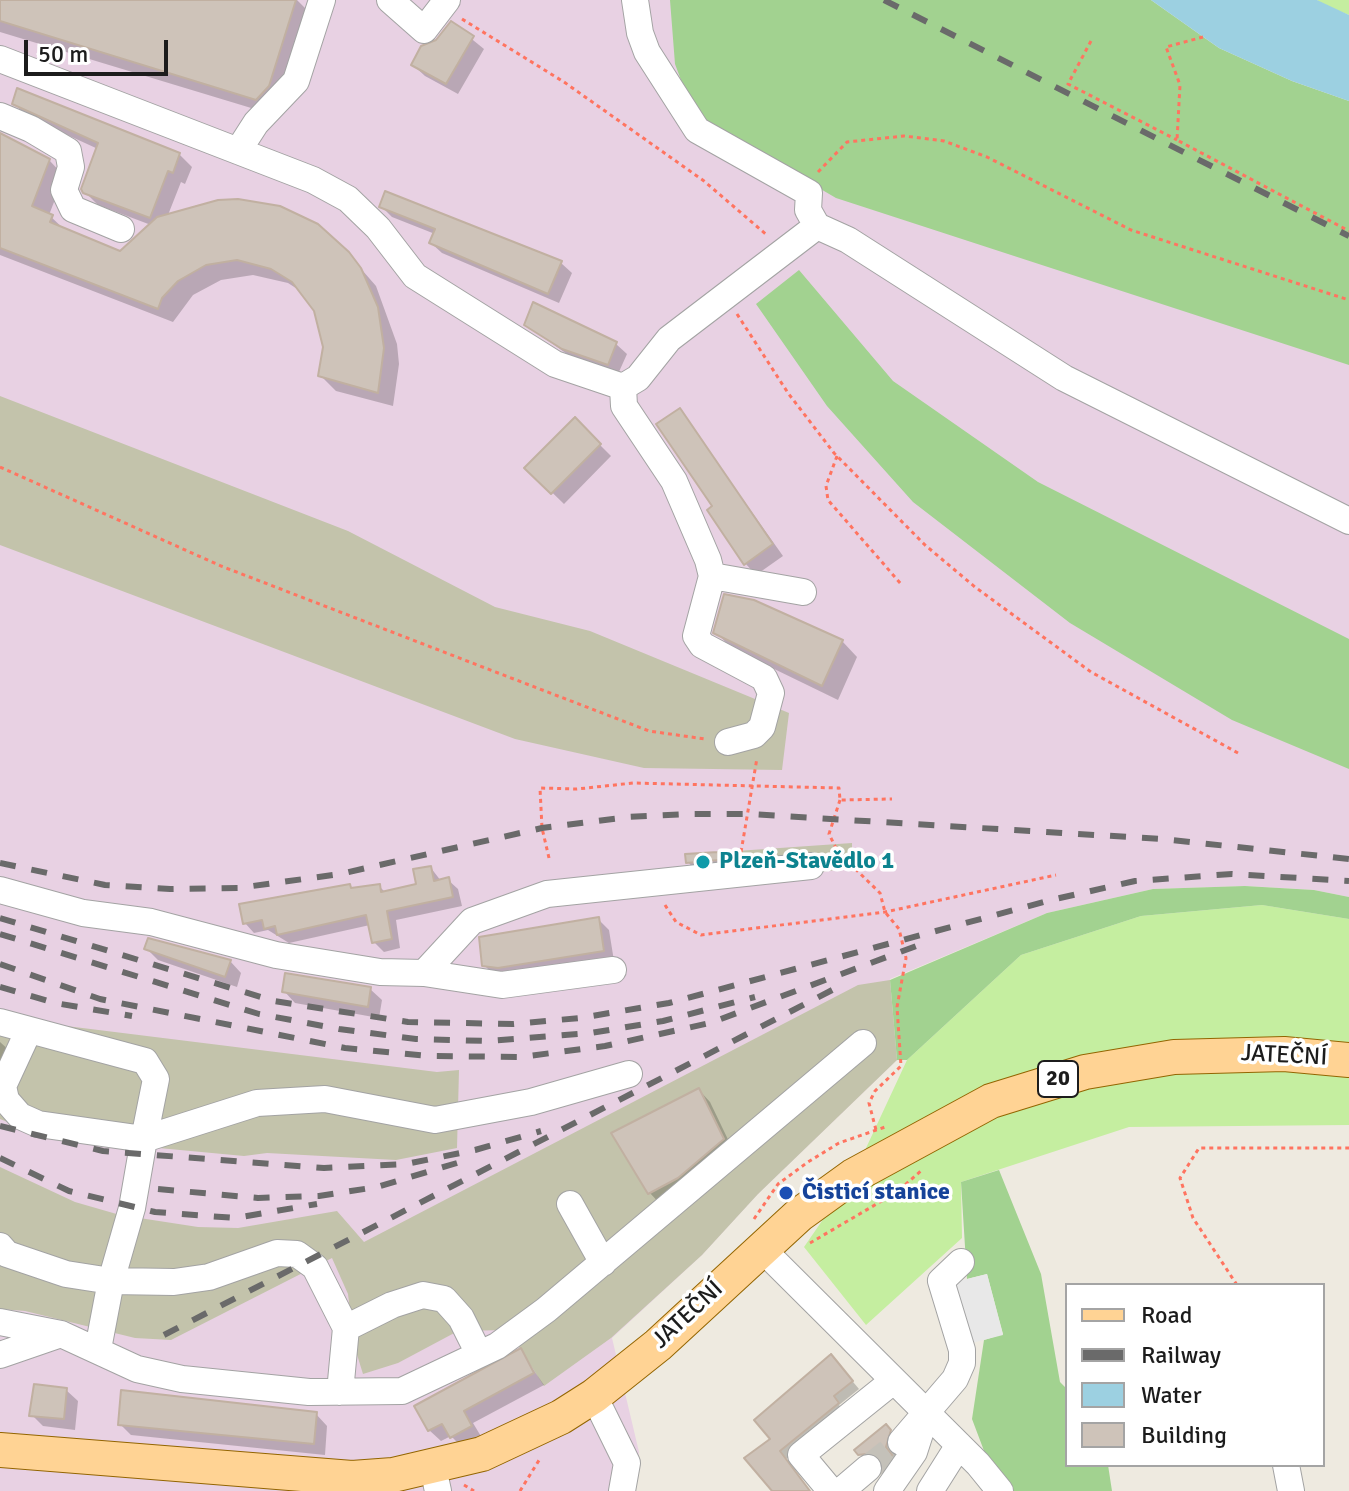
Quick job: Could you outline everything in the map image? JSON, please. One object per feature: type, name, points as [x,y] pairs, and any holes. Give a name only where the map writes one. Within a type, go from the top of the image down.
[{"type":"main road","name":"JATEČNÍ","points":[[0,1450],[352,1478],[444,1480],[482,1454],[561,1417],[594,1396],[769,1257],[853,1176],[917,1138],[991,1101],[1041,1084],[1129,1063],[1174,1057],[1284,1054],[1349,1060]]},
{"type":"lane","points":[[238,151],[256,123],[296,81],[322,0]]},
{"type":"lane","points":[[390,0],[424,30],[444,4]]},
{"type":"lane","points":[[635,0],[640,33],[647,52],[697,130],[809,193],[808,210],[817,226],[848,240],[1064,378],[1349,521]]},
{"type":"lane","points":[[0,59],[313,180],[348,199],[378,228],[415,276],[538,355],[597,380],[623,387],[638,378],[669,339],[817,226]]},
{"type":"lane","points":[[0,116],[31,129],[68,151],[71,167],[64,190],[73,209],[121,229]]},
{"type":"lane","points":[[623,387],[624,406],[674,481],[712,576],[696,636],[702,645],[764,678],[771,693],[762,727],[754,735],[728,742]]},
{"type":"lane","points":[[712,576],[803,592]]},
{"type":"lane","points":[[424,973],[437,954],[472,921],[547,894],[811,866]]},
{"type":"lane","points":[[0,890],[83,913],[151,922],[276,955],[380,972],[424,973],[502,985],[613,970]]},
{"type":"lane","points":[[0,1022],[145,1061],[156,1079],[132,1208],[111,1281],[98,1349]]},
{"type":"lane","points":[[28,1032],[3,1086],[6,1100],[20,1116],[38,1124],[144,1139],[257,1103],[325,1099],[435,1120],[531,1102],[629,1074]]},
{"type":"lane","points":[[0,1322],[61,1334],[137,1369],[182,1379],[340,1392],[402,1391],[497,1346],[546,1310],[863,1043]]},
{"type":"lane","points":[[570,1204],[603,1263]]},
{"type":"lane","points":[[0,1246],[7,1254],[66,1274],[111,1281],[174,1282],[209,1277],[277,1253],[297,1254],[315,1267],[346,1328],[340,1392]]},
{"type":"lane","points":[[769,1257],[959,1445],[1000,1491]]},
{"type":"lane","points":[[901,1442],[955,1379],[962,1363],[962,1350],[941,1281],[961,1262]]},
{"type":"lane","points":[[346,1328],[392,1305],[423,1295],[444,1299],[461,1318],[479,1354]]},
{"type":"lane","points":[[0,1355],[61,1334]]},
{"type":"lane","points":[[831,1491],[801,1455],[893,1381]]},
{"type":"lane","points":[[594,1396],[627,1463],[622,1491]]},
{"type":"lane","points":[[887,1491],[914,1452],[926,1413]]},
{"type":"lane","points":[[930,1491],[959,1445]]},
{"type":"lane","points":[[1286,1467],[1291,1491]]},
{"type":"lane","points":[[841,1491],[868,1468]]},
{"type":"path","points":[[444,4],[564,82],[704,181],[753,220],[784,253]]},
{"type":"path","points":[[1177,140],[1180,85],[1166,47],[1203,37]]},
{"type":"path","points":[[1091,41],[1068,84],[1349,231]]},
{"type":"path","points":[[809,193],[819,171],[847,142],[904,136],[944,141],[987,157],[1131,230],[1349,300]]},
{"type":"path","points":[[727,297],[771,368],[837,456],[925,545],[1091,672],[1238,753]]},
{"type":"path","points":[[837,456],[826,486],[828,500],[901,584]]},
{"type":"path","points":[[0,467],[221,566],[649,731],[728,742]]},
{"type":"path","points":[[743,875],[740,845],[762,727]]},
{"type":"path","points":[[549,858],[542,828],[540,788],[577,789],[633,783],[839,788],[837,819],[829,834],[838,852],[880,893],[885,912],[899,929],[906,958],[897,1007],[901,1066],[875,1091],[869,1103],[876,1130]]},
{"type":"path","points":[[840,800],[892,799]]},
{"type":"path","points":[[650,883],[676,922],[701,935],[885,912],[1056,875]]},
{"type":"path","points":[[1236,1283],[1193,1218],[1180,1178],[1199,1148],[1349,1148]]},
{"type":"path","points":[[769,1257],[897,1192],[925,1166]]},
{"type":"path","points":[[520,1491],[543,1454],[533,1458]]},
{"type":"path","points":[[444,1480],[474,1479]]},
{"type":"path","points":[[444,1480],[474,1491]]},
{"type":"shaded area","points":[[0,0],[918,0],[1349,187],[1349,897],[1314,890],[1246,886],[1153,889],[1047,913],[890,979],[897,1060],[758,1194],[702,1255],[612,1338],[639,1452],[634,1491],[0,1491]]},
{"type":"shaded area","points":[[0,396],[348,531],[495,607],[590,631],[789,713],[782,770],[644,768],[515,739],[0,545]]},
{"type":"shaded area","points":[[852,843],[852,868],[724,884],[722,852]]},
{"type":"shaded area","points":[[890,980],[897,1060],[758,1194],[702,1255],[611,1338],[544,1386],[508,1330],[458,1331],[398,1363],[363,1374],[354,1345],[348,1294],[332,1258],[171,1340],[135,1338],[25,1311],[0,1309],[0,1167],[75,1202],[120,1215],[198,1227],[238,1228],[337,1211],[364,1242],[858,985]]},
{"type":"shaded area","points":[[0,1009],[26,1021],[437,1072],[459,1070],[457,1148],[396,1160],[267,1153],[244,1156],[116,1144],[15,1125],[0,1119]]},
{"type":"shaded area","points":[[987,1274],[1003,1335],[972,1343],[955,1282]]},
{"type":"green space","points":[[670,0],[1151,0],[1219,48],[1292,81],[1349,101],[1349,365],[836,198],[694,115],[675,64]]},
{"type":"green space","points":[[1317,0],[1349,0],[1349,15],[1324,5]]},
{"type":"green space","points":[[799,270],[893,381],[1038,482],[1349,639],[1349,769],[1232,720],[1070,623],[913,502],[827,406],[756,304]]},
{"type":"green space","points":[[1245,886],[1314,890],[1349,897],[1349,919],[1262,905],[1141,916],[1021,955],[907,1060],[897,1060],[890,980],[1047,913],[1153,889]]},
{"type":"green space","points":[[1262,905],[1349,919],[1349,1125],[1129,1127],[961,1182],[962,1238],[866,1325],[804,1247],[853,1176],[907,1060],[1021,955],[1141,916]]},
{"type":"green space","points":[[999,1170],[1041,1274],[1060,1382],[1065,1387],[1065,1467],[1108,1467],[1112,1491],[1009,1491],[989,1464],[972,1419],[984,1340],[1003,1334],[987,1274],[967,1279],[961,1182]]},
{"type":"water","points":[[1151,0],[1317,0],[1349,15],[1349,101],[1292,81],[1219,48]]},
{"type":"building","points":[[0,0],[296,0],[269,86],[256,100],[0,21]]},
{"type":"building","points":[[451,21],[474,36],[446,84],[411,65],[421,46],[436,40]]},
{"type":"building","points":[[17,88],[180,153],[173,173],[168,171],[150,218],[83,193],[81,189],[98,143],[12,104]]},
{"type":"building","points":[[0,133],[50,159],[32,206],[53,215],[50,222],[120,251],[157,217],[218,200],[238,199],[280,206],[318,224],[349,252],[361,268],[378,307],[384,348],[378,393],[318,376],[323,347],[314,311],[292,282],[271,269],[237,260],[206,265],[178,281],[162,298],[158,309],[0,248]]},
{"type":"building","points":[[385,191],[562,261],[548,294],[429,243],[435,229],[379,207]]},
{"type":"building","points":[[533,302],[617,342],[608,365],[562,349],[524,325]]},
{"type":"building","points":[[680,408],[773,544],[744,565],[707,510],[712,506],[656,424]]},
{"type":"building","points":[[575,417],[601,444],[551,494],[524,468]]},
{"type":"building","points":[[724,594],[754,600],[843,640],[822,686],[713,633]]},
{"type":"building","points":[[718,852],[719,860],[686,863],[685,854]]},
{"type":"building","points":[[431,866],[434,881],[449,877],[453,897],[387,911],[392,939],[372,943],[366,915],[277,935],[275,926],[264,929],[262,920],[243,924],[239,904],[350,884],[351,888],[380,884],[381,892],[416,884],[413,869]]},
{"type":"building","points":[[599,917],[604,951],[498,968],[482,966],[479,937]]},
{"type":"building","points":[[148,938],[231,960],[225,977],[144,949]]},
{"type":"building","points":[[285,973],[371,987],[368,1007],[282,992]]},
{"type":"building","points":[[699,1088],[724,1139],[678,1178],[648,1194],[611,1133]]},
{"type":"building","points":[[521,1348],[534,1373],[464,1411],[472,1426],[450,1438],[442,1424],[428,1431],[414,1406]]},
{"type":"building","points":[[831,1354],[853,1381],[834,1396],[839,1403],[780,1451],[810,1491],[772,1491],[744,1458],[770,1439],[754,1420]]},
{"type":"building","points":[[34,1384],[67,1388],[64,1419],[29,1416]]},
{"type":"building","points":[[121,1390],[317,1412],[314,1444],[118,1425]]},
{"type":"building","points":[[886,1424],[891,1430],[886,1447],[892,1455],[884,1466],[873,1453],[858,1455],[854,1450]]},
{"type":"tunnel","points":[[868,1468],[901,1442]]},
{"type":"railway","points":[[884,0],[1349,236]]},
{"type":"railway","points":[[0,863],[105,885],[170,889],[238,888],[340,874],[542,828],[628,817],[688,814],[749,814],[1162,839],[1349,859]]},
{"type":"railway","points":[[0,918],[274,1001],[408,1022],[513,1024],[580,1018],[669,1003],[1051,900],[1135,881],[1232,874],[1349,881]]},
{"type":"railway","points":[[0,934],[259,1014],[416,1039],[488,1041],[591,1033],[663,1021],[755,997]]},
{"type":"railway","points":[[0,964],[100,999],[345,1048],[429,1056],[521,1057],[605,1046],[710,1023],[919,945]]},
{"type":"railway","points":[[0,987],[55,1003],[132,1016]]},
{"type":"railway","points":[[164,1335],[836,988]]},
{"type":"railway","points":[[0,1126],[103,1151],[324,1168],[406,1164],[475,1150],[541,1131]]},
{"type":"railway","points":[[0,1158],[69,1191],[155,1212],[235,1218],[317,1204]]},
{"type":"railway","points":[[158,1189],[258,1198],[319,1196],[377,1187],[457,1163]]},
{"type":"place","name":"Plzeň-Stavědlo 1","points":[[703,862]]},
{"type":"place","name":"Čisticí stanice","points":[[786,1193]]}]
